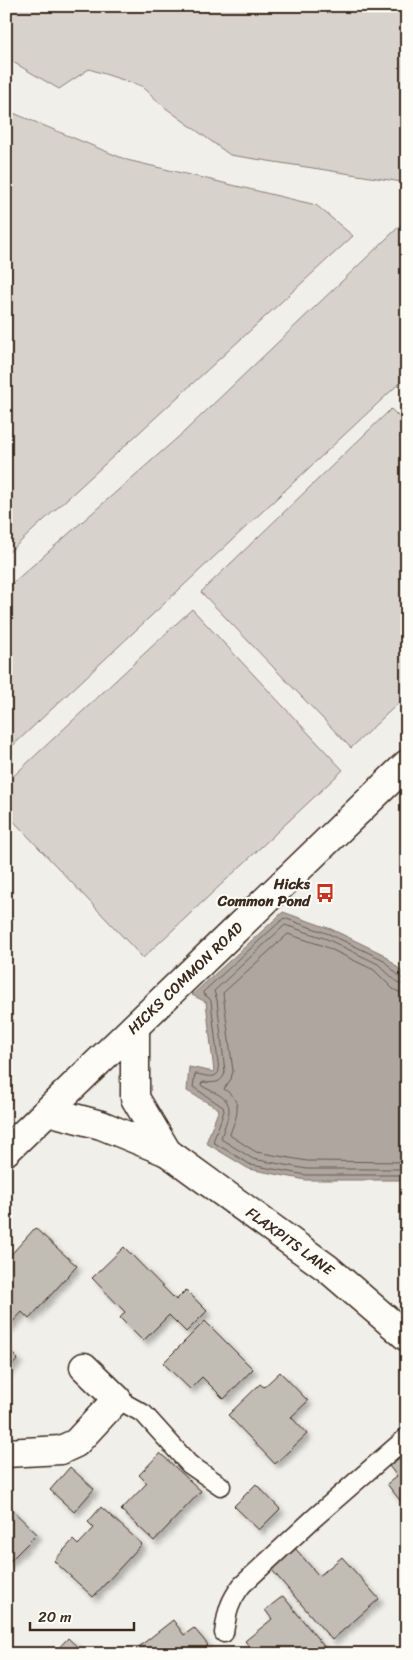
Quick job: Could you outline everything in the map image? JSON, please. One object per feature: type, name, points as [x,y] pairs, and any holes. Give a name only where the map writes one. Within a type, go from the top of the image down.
[{"type":"street","name":"HICKS COMMON ROAD","points":[[6,1151],[407,764]]},
{"type":"street","name":"FLAXPITS LANE","points":[[136,1027],[135,1098],[167,1152]]},
{"type":"street","name":"FLAXPITS LANE","points":[[48,1111],[101,1125],[167,1152],[327,1268],[407,1337]]},
{"type":"street","points":[[6,1453],[61,1450],[76,1443],[118,1399],[84,1367]]},
{"type":"lane","points":[[118,1399],[144,1414],[189,1464],[221,1486]]},
{"type":"lane","points":[[224,1633],[228,1608],[233,1596],[242,1585],[313,1519],[407,1437]]},
{"type":"shaded area","points":[[6,6],[407,6],[407,177],[402,182],[230,155],[163,106],[142,86],[89,69],[59,89],[6,58]]},
{"type":"shaded area","points":[[6,110],[127,160],[316,205],[353,236],[6,555]]},
{"type":"shaded area","points":[[407,219],[407,376],[6,752],[6,589],[184,432]]},
{"type":"shaded area","points":[[391,409],[407,425],[407,695],[351,748],[201,592]]},
{"type":"shaded area","points":[[192,609],[343,770],[143,958],[6,813],[6,783]]},
{"type":"water","points":[[283,912],[331,929],[385,955],[407,977],[407,1180],[306,1180],[249,1169],[206,1143],[219,1109],[187,1091],[189,1067],[214,1072],[206,1002],[192,995]]},
{"type":"building","points":[[35,1228],[77,1266],[29,1319],[22,1312],[6,1329],[6,1260]]},
{"type":"building","points":[[124,1247],[176,1300],[186,1290],[207,1311],[186,1332],[169,1315],[143,1341],[120,1318],[125,1312],[92,1278]]},
{"type":"building","points":[[205,1321],[253,1369],[224,1399],[202,1377],[190,1389],[163,1363]]},
{"type":"building","points":[[6,1348],[18,1359],[6,1372]]},
{"type":"building","points":[[280,1372],[308,1401],[291,1417],[307,1434],[275,1464],[228,1415],[260,1384],[264,1387]]},
{"type":"building","points":[[407,1452],[406,1508],[387,1484],[397,1476],[389,1466]]},
{"type":"building","points":[[160,1453],[201,1491],[154,1541],[121,1510],[147,1483],[139,1475]]},
{"type":"building","points":[[70,1467],[94,1489],[74,1512],[50,1490]]},
{"type":"building","points":[[256,1484],[280,1509],[259,1530],[234,1506]]},
{"type":"building","points":[[6,1504],[37,1534],[6,1565]]},
{"type":"building","points":[[101,1507],[142,1544],[93,1597],[54,1561],[73,1540],[78,1545],[94,1528],[88,1522]]},
{"type":"building","points":[[295,1548],[319,1576],[342,1557],[379,1599],[332,1640],[271,1569]]},
{"type":"building","points":[[283,1596],[326,1649],[320,1654],[255,1654],[245,1641],[272,1619],[265,1610]]},
{"type":"building","points":[[173,1620],[184,1635],[194,1628],[208,1645],[198,1654],[140,1654],[136,1649]]},
{"type":"building","points":[[68,1638],[85,1654],[53,1654]]},
{"type":"place","name":"Hicks Common Pond","points":[[325,893]]}]
